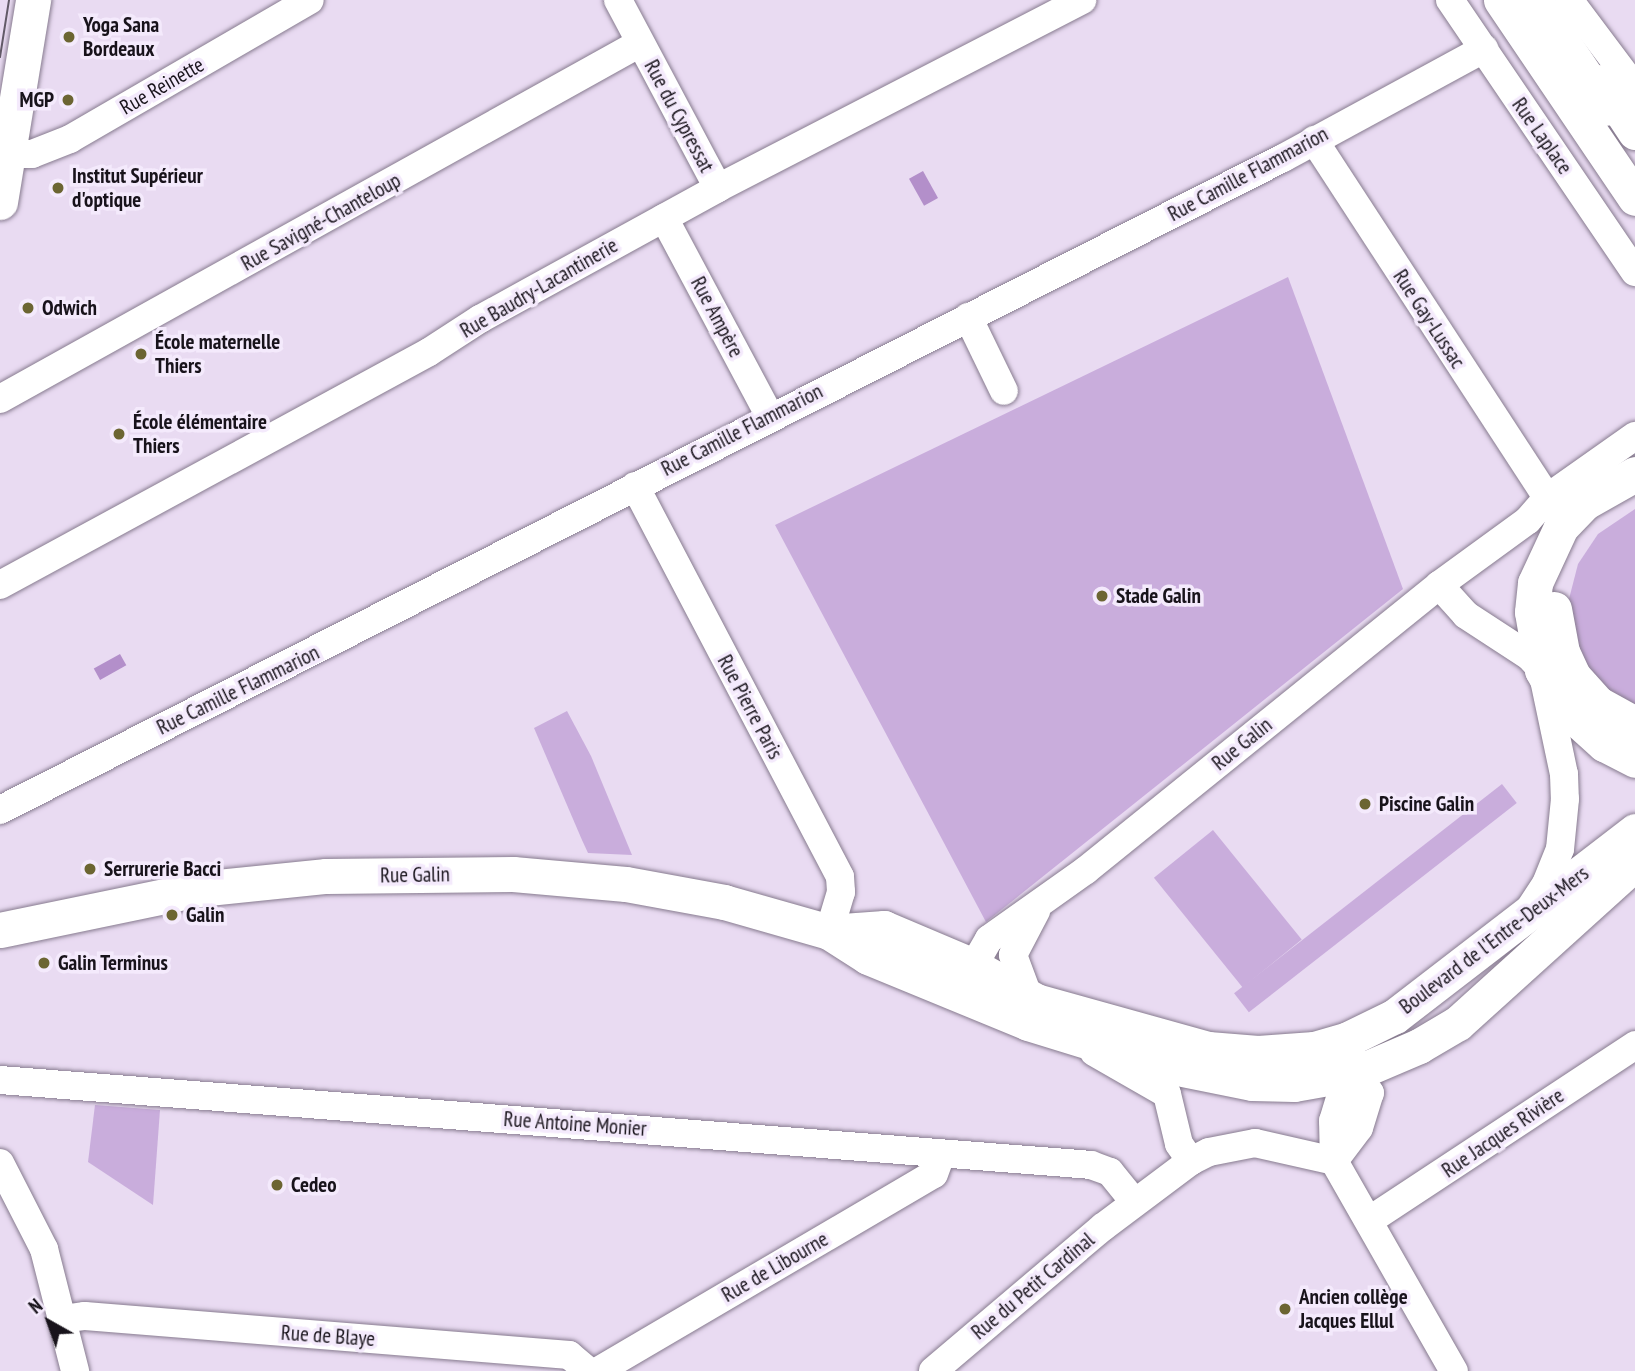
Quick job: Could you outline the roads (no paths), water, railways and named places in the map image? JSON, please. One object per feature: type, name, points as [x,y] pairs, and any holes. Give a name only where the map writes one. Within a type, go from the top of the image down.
[{"type":"main road","points":[[0,202],[33,0]]},
{"type":"main road","points":[[1501,0],[1623,155],[1635,206]]},
{"type":"main road","points":[[1549,4],[1623,155],[1635,198]]},
{"type":"main road","points":[[1549,4],[1635,132]]},
{"type":"main road","points":[[1635,474],[1584,503],[1561,527],[1545,555],[1532,612],[1542,670],[1576,721],[1604,744],[1635,760]]},
{"type":"main road","points":[[1635,495],[1595,517],[1575,540],[1562,563],[1553,614],[1573,676],[1597,703],[1635,724]]},
{"type":"main road","name":"Boulevard de l'Entre-Deux-Mers","points":[[965,980],[1233,1052],[1314,1049],[1348,1039],[1395,1016],[1635,831]]},
{"type":"main road","name":"Boulevard de l'Entre-Deux-Mers","points":[[965,980],[1067,1035],[1168,1066],[1252,1083],[1310,1083],[1356,1073],[1419,1046],[1458,1023],[1635,863]]},
{"type":"main road","name":"Rue Galin","points":[[0,930],[212,888],[326,876],[450,874],[573,879],[678,892],[830,932],[868,957],[965,980]]},
{"type":"main road","points":[[1583,909],[1635,879]]},
{"type":"street","name":"Rue Reinette","points":[[8,154],[32,155],[70,139],[310,0]]},
{"type":"street","name":"Rue du Cypressat","points":[[618,0],[718,188]]},
{"type":"street","name":"Rue Baudry-Lacantinerie","points":[[0,585],[429,352],[480,319],[718,188],[1082,0]]},
{"type":"street","name":"Rue Laplace","points":[[1450,0],[1635,272]]},
{"type":"street","points":[[1549,4],[1635,88]]},
{"type":"street","name":"Rue Savigné-Chanteloup","points":[[0,399],[640,43]]},
{"type":"street","name":"Rue Camille Flammarion","points":[[0,810],[769,415],[968,317],[1314,140],[1484,49]]},
{"type":"street","name":"Rue Gay-Lussac","points":[[1314,140],[1547,498]]},
{"type":"street","name":"Rue Ampère","points":[[664,218],[769,415]]},
{"type":"street","points":[[968,317],[1004,391]]},
{"type":"street","name":"Rue Galin","points":[[965,980],[989,939],[1044,899],[1439,585],[1528,520],[1547,498],[1635,436]]},
{"type":"street","name":"Rue Pierre Paris","points":[[635,486],[839,877],[841,892],[830,932]]},
{"type":"street","points":[[1439,585],[1466,615],[1529,656],[1542,670],[1564,774],[1565,799],[1560,849],[1547,882],[1526,914]]},
{"type":"street","points":[[1028,998],[1013,955],[1019,937],[1044,899]]},
{"type":"street","points":[[1067,1035],[1167,1094],[1179,1144],[1191,1161]]},
{"type":"street","points":[[1348,1039],[1356,1073],[1370,1093],[1359,1128],[1334,1161],[1454,1371]]},
{"type":"street","name":"Rue Jacques Rivière","points":[[1370,1220],[1635,1045]]},
{"type":"street","name":"Rue Antoine Monier","points":[[0,1080],[1102,1167],[1134,1202]]},
{"type":"street","name":"Rue du Petit Cardinal","points":[[933,1371],[1134,1202],[1191,1161],[1209,1152],[1255,1143],[1334,1161]]},
{"type":"street","name":"Rue de Libourne","points":[[598,1371],[934,1174],[941,1155]]},
{"type":"street","points":[[0,1163],[44,1249],[75,1371]]},
{"type":"street","name":"Rue de Blaye","points":[[63,1319],[85,1316],[569,1355],[588,1371]]},
{"type":"tram line","points":[[0,57],[9,0]]},
{"type":"place","name":"Yoga Sana Bordeaux","points":[[69,37]]},
{"type":"place","name":"MGP","points":[[68,100]]},
{"type":"place","name":"Institut Supérieur d'optique","points":[[58,188]]},
{"type":"place","name":"Odwich","points":[[28,308]]},
{"type":"place","name":"École maternelle Thiers","points":[[141,354]]},
{"type":"place","name":"École élémentaire Thiers","points":[[119,434]]},
{"type":"place","name":"Stade Galin","points":[[1102,596]]},
{"type":"place","name":"Piscine Galin","points":[[1365,804]]},
{"type":"place","name":"Serrurerie Bacci","points":[[90,869]]},
{"type":"place","name":"Galin","points":[[172,915]]},
{"type":"place","name":"Galin Terminus","points":[[44,963]]},
{"type":"place","name":"Cedeo","points":[[277,1185]]},
{"type":"place","name":"Ancien collège Jacques Ellul","points":[[1285,1309]]}]
